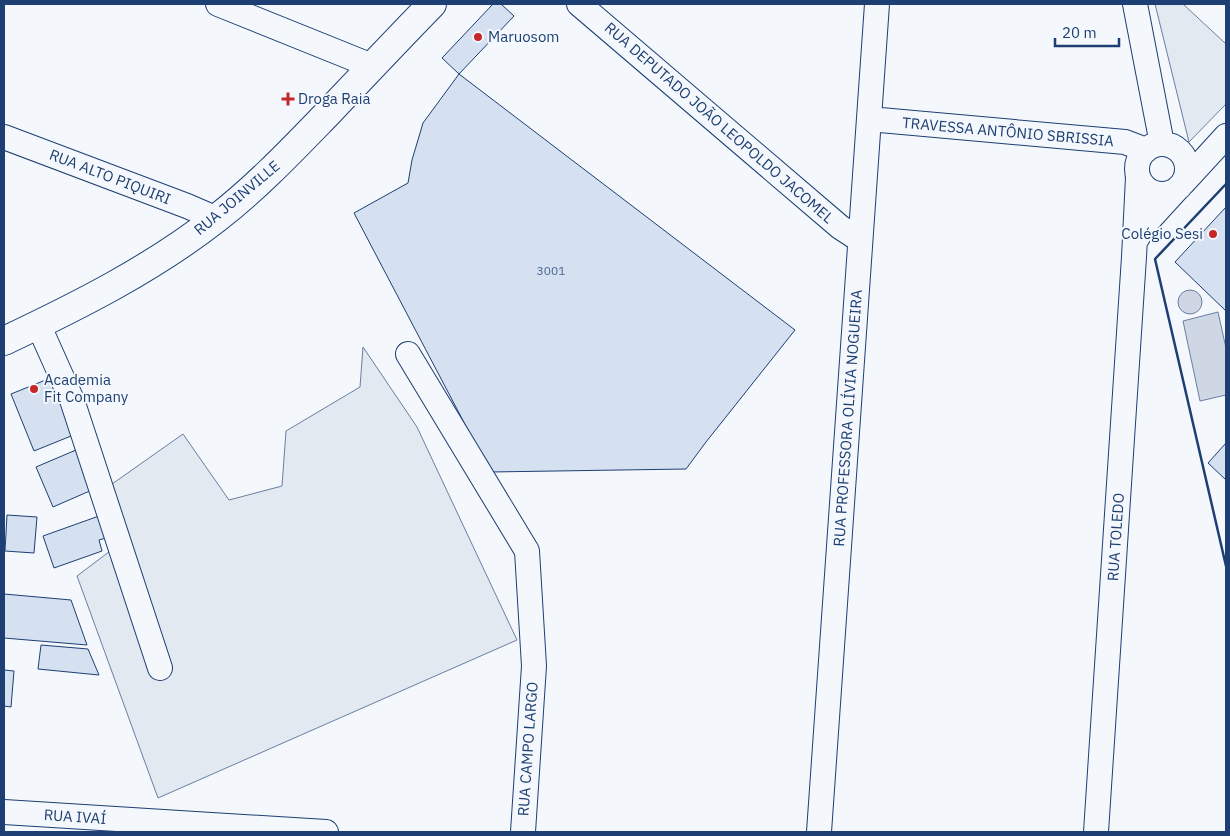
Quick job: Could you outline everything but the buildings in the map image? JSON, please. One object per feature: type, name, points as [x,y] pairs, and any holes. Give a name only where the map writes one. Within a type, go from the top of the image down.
[{"type":"main road","name":"RUA JOINVILLE","points":[[4,341],[141,270],[217,219],[281,162],[432,4]]},
{"type":"street","points":[[218,4],[372,66]]},
{"type":"street","name":"RUA DEPUTADO JOÃO LEOPOLDO JACOMEL","points":[[579,4],[840,227],[860,240]]},
{"type":"street","name":"RUA PROFESSORA OLÍVIA NOGUEIRA","points":[[820,832],[877,4]]},
{"type":"street","points":[[1135,4],[1158,143]]},
{"type":"street","name":"TRAVESSA ANTÔNIO SBRISSIA","points":[[869,119],[1125,142],[1138,147],[1158,143],[1192,151],[1220,142]]},
{"type":"street","name":"RUA ALTO PIQUIRI","points":[[4,137],[217,219]]},
{"type":"street","name":"RUA TOLEDO","points":[[1135,242],[1146,223],[1220,142]]},
{"type":"street","points":[[1158,143],[1181,154],[1187,168],[1186,176],[1180,185],[1171,193],[1163,195],[1147,190],[1141,184],[1137,170],[1137,163],[1140,157],[1158,143]]},
{"type":"street","name":"RUA TOLEDO","points":[[1096,832],[1138,177]]},
{"type":"street","points":[[38,324],[72,400],[160,668]]},
{"type":"street","name":"RUA CAMPO LARGO","points":[[408,354],[527,551],[534,666],[523,832]]},
{"type":"street","name":"RUA IVAÍ","points":[[4,812],[212,829],[326,832]]},
{"type":"shaded area","points":[[1155,4],[1183,4],[1226,44],[1226,104],[1189,142]]},
{"type":"shaded area","points":[[1190,290],[1195,291],[1201,297],[1201,307],[1195,313],[1190,314],[1185,313],[1179,307],[1178,302],[1179,297],[1185,291]]},
{"type":"shaded area","points":[[1218,312],[1226,348],[1226,395],[1200,401],[1183,321]]},
{"type":"shaded area","points":[[363,347],[417,427],[517,640],[158,798],[77,576],[122,542],[105,489],[183,434],[229,500],[282,486],[286,431],[360,387]]},
{"type":"wall","points":[[1226,184],[1155,259],[1226,566]]},
{"type":"place","name":"Maruosom","points":[[478,37]]},
{"type":"place","name":"Droga Raia","points":[[288,99]]},
{"type":"place","name":"Colégio Sesi","points":[[1213,234]]},
{"type":"place","name":"Academia Fit Company","points":[[34,389]]}]
